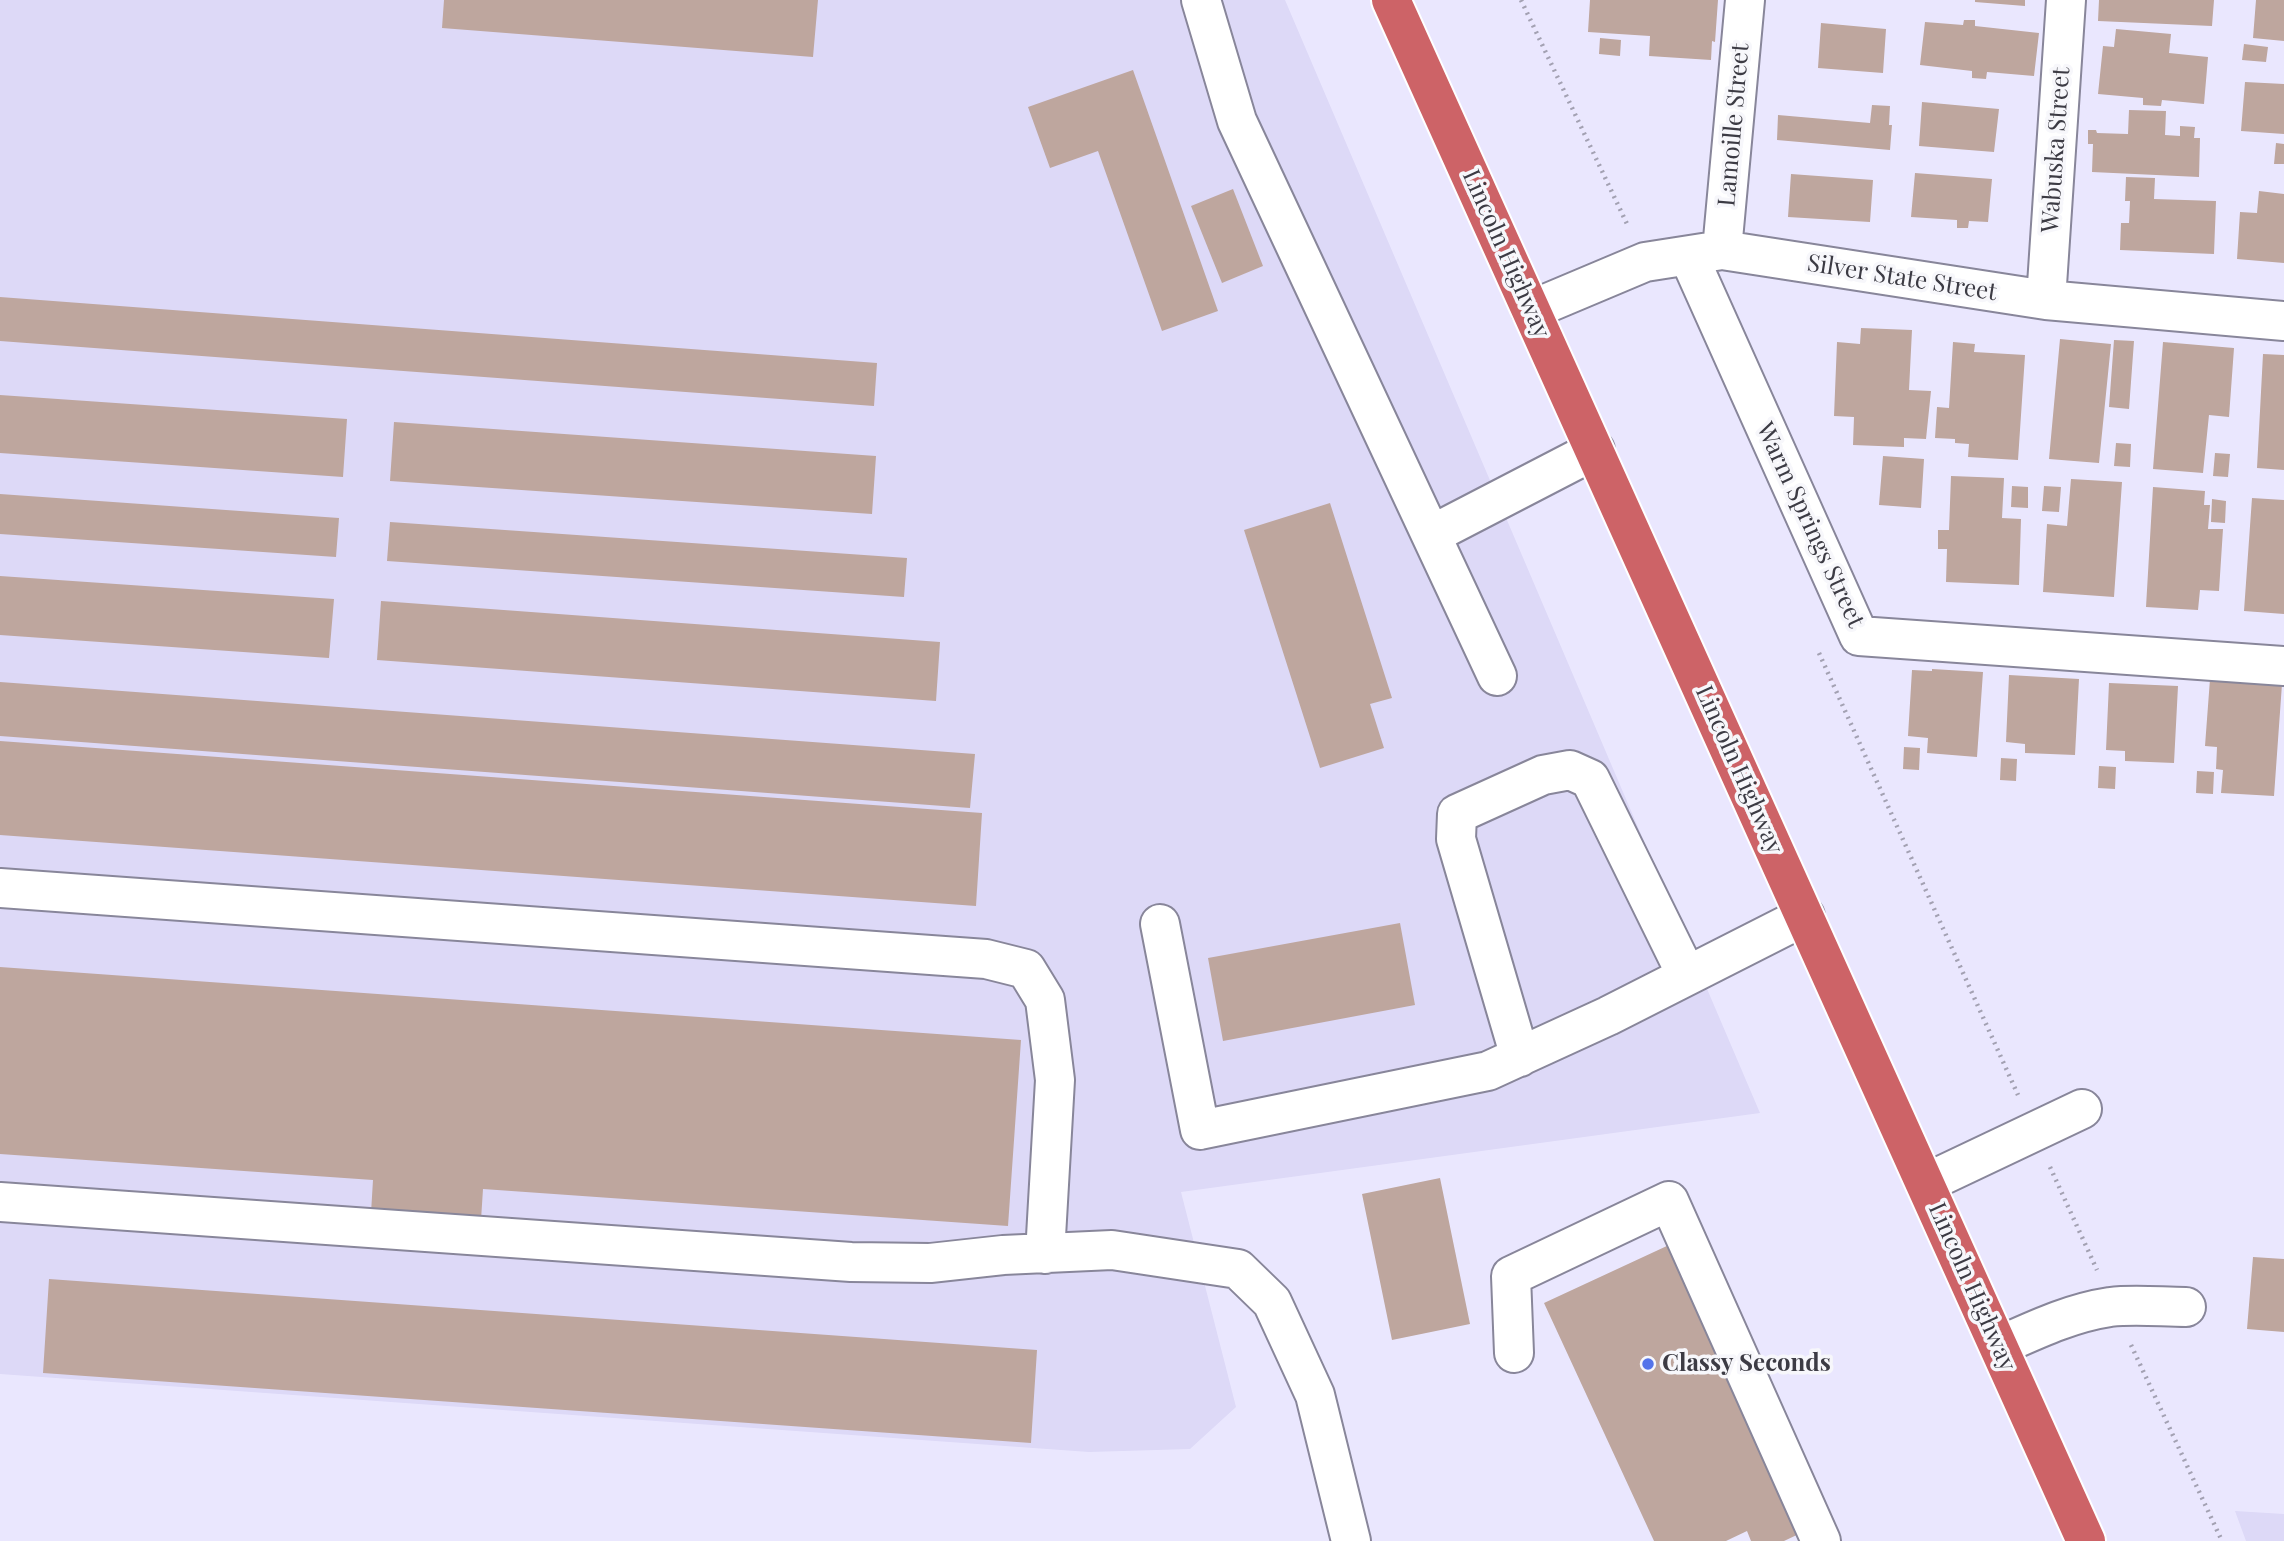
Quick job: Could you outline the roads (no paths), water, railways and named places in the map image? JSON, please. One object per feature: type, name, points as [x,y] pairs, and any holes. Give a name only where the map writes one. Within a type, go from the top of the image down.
[{"type":"highway","name":"Lincoln Highway","points":[[1391,0],[2087,1541]]},
{"type":"street","points":[[1201,0],[1237,121],[1497,676]]},
{"type":"street","name":"Lamoille Street","points":[[1705,253],[1745,0]]},
{"type":"street","name":"Wabuska Street","points":[[2046,300],[2066,0]]},
{"type":"street","name":"Silver State Street","points":[[1531,310],[1645,262],[1705,253],[2046,300],[2284,321]]},
{"type":"street","name":"Warm Springs Street","points":[[1705,253],[1859,636],[2284,666]]},
{"type":"street","points":[[1431,535],[1595,450]]},
{"type":"street","points":[[1520,1057],[1456,839],[1457,814],[1544,775],[1570,769],[1590,779],[1687,976]]},
{"type":"street","points":[[0,888],[986,959],[1026,969],[1045,1000],[1055,1080],[1045,1254]]},
{"type":"street","points":[[1160,924],[1200,1130],[1488,1072],[1805,916]]},
{"type":"street","points":[[1926,1184],[2082,1109]]},
{"type":"street","points":[[1514,1353],[1511,1276],[1670,1201],[1821,1541]]},
{"type":"street","points":[[0,1202],[851,1262],[930,1263],[1112,1250],[1238,1269],[1272,1301],[1315,1395],[1352,1541]]},
{"type":"street","points":[[1999,1346],[2059,1319],[2113,1307],[2186,1307]]},
{"type":"place","name":"Classy Seconds","points":[[1648,1364]]}]
